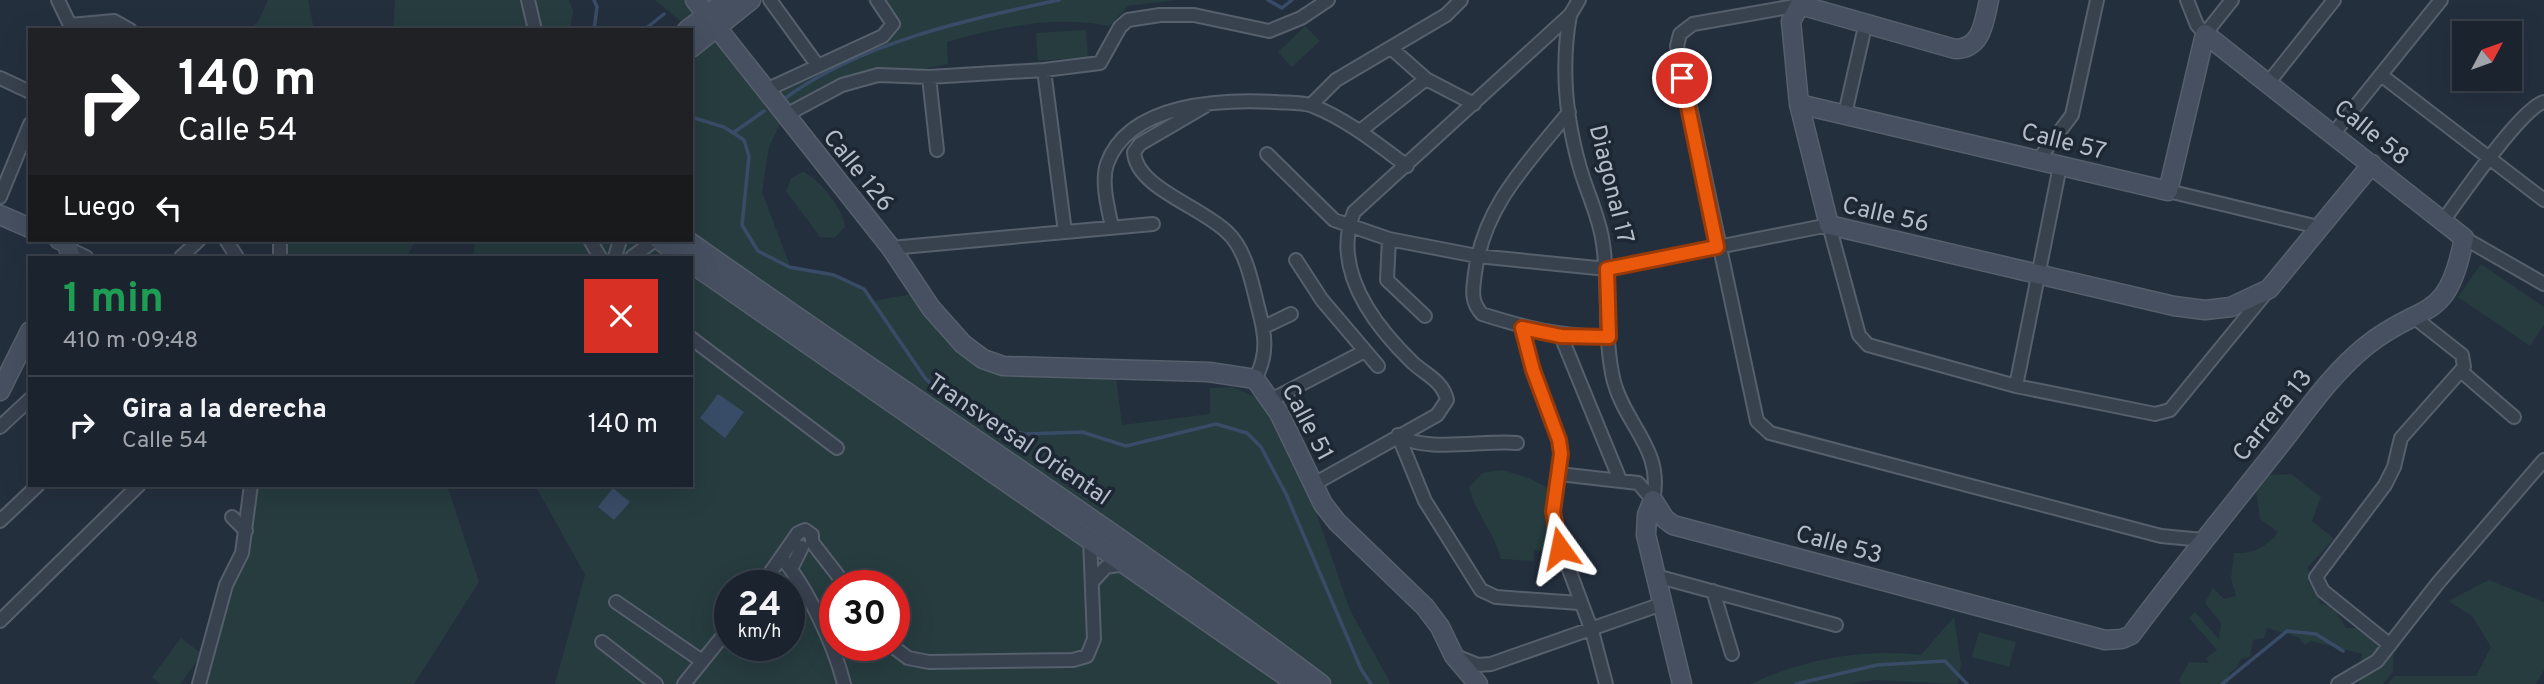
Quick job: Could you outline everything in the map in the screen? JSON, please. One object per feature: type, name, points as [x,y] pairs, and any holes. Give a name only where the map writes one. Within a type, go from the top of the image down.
[{"type":"street","points":[[58,0],[69,27],[114,21],[126,28]]},
{"type":"street","points":[[528,0],[535,28]]},
{"type":"street","points":[[689,28],[727,0]]},
{"type":"street","points":[[693,43],[706,14],[751,0]]},
{"type":"street","points":[[770,0],[818,66]]},
{"type":"street","points":[[764,91],[889,30],[893,24],[891,18],[877,0]]},
{"type":"street","points":[[784,116],[842,85],[878,75],[929,77],[1044,70],[1100,63],[1120,27],[1128,20],[1142,16],[1194,15],[1269,31],[1301,18],[1328,0]]},
{"type":"street","points":[[1311,105],[1336,80],[1446,15],[1461,0]]},
{"type":"street","points":[[1314,484],[1444,408],[1447,400],[1444,388],[1415,364],[1386,334],[1370,312],[1348,262],[1348,227],[1354,212],[1570,15],[1579,0]]},
{"type":"street","points":[[1989,0],[1977,39],[1968,48],[1955,50],[1800,5],[1693,24],[1680,34],[1677,54],[1753,406],[1763,428],[1770,433],[2161,536],[2203,540]]},
{"type":"street","points":[[2038,160],[2072,115],[2097,0]]},
{"type":"street","name":"Calle 58","points":[[2187,0],[2205,34],[2464,238],[2544,284]]},
{"type":"street","points":[[2168,191],[2205,34],[2232,0]]},
{"type":"street","points":[[2269,82],[2334,0]]},
{"type":"street","points":[[2333,133],[2441,0]]},
{"type":"street","points":[[1800,5],[1791,21],[1799,104],[1829,225],[1863,342],[2016,386],[2155,414],[2170,411],[2372,164]]},
{"type":"street","name":"Calle 126","points":[[706,14],[764,91],[891,248],[931,307],[963,344],[984,359],[1003,366],[1209,372],[1255,379]]},
{"type":"street","name":"Diagonal 17","points":[[1570,15],[1564,47],[1569,112],[1579,165],[1603,240],[1607,269],[1610,363],[1615,386],[1654,462],[1656,476],[1653,500],[1645,526],[1682,684]]},
{"type":"street","points":[[1845,114],[1863,35]]},
{"type":"street","points":[[1391,48],[1426,79],[1474,104]]},
{"type":"street","points":[[1044,70],[1065,232]]},
{"type":"street","points":[[2381,75],[2544,200]]},
{"type":"street","points":[[929,77],[937,150]]},
{"type":"street","points":[[0,78],[28,91]]},
{"type":"street","points":[[1360,131],[1426,79]]},
{"type":"street","points":[[1112,227],[1105,181],[1107,165],[1117,145],[1155,118],[1214,100],[1311,105],[1360,131],[1407,166]]},
{"type":"street","name":"Calle 51","points":[[1214,100],[1140,145],[1134,152],[1135,161],[1148,181],[1205,213],[1238,244],[1264,327],[1266,352],[1255,379],[1271,400],[1314,484],[1337,522],[1425,607],[1440,627],[1454,656],[1478,684]]},
{"type":"street","points":[[2443,221],[2491,157],[2542,102]]},
{"type":"street","name":"Calle 57","points":[[1799,104],[2318,227]]},
{"type":"street","points":[[1569,112],[1496,204],[1477,256],[1472,296],[1475,306],[1482,314],[1522,328],[1561,336],[1609,337]]},
{"type":"street","points":[[0,197],[28,129]]},
{"type":"street","name":"Calle 56","points":[[1267,153],[1334,220],[1348,227],[1389,239],[1477,256],[1607,269],[1829,225],[2174,306],[2205,310],[2231,307],[2269,289]]},
{"type":"street","points":[[2016,386],[2060,166]]},
{"type":"street","points":[[0,215],[28,227]]},
{"type":"street","points":[[891,248],[1153,224]]},
{"type":"street","name":"Carrera 13","points":[[2122,639],[2131,635],[2327,385],[2366,346],[2432,308],[2447,293],[2458,268],[2464,238]]},
{"type":"street","points":[[1389,239],[1387,280],[1425,316]]},
{"type":"street","points":[[182,256],[197,242]]},
{"type":"street","points":[[633,256],[654,242]]},
{"type":"street","points":[[660,242],[681,256]]},
{"type":"street","name":"Transversal Oriental","points":[[690,242],[825,338],[1094,519],[1321,684]]},
{"type":"street","points":[[1296,260],[1322,300],[1378,366]]},
{"type":"street","name":"Transversal Oriental","points":[[693,264],[1297,684]]},
{"type":"street","points":[[1264,327],[1291,314]]},
{"type":"street","points":[[2390,645],[2323,591],[2317,582],[2317,573],[2385,485],[2394,467],[2400,438],[2462,372],[2465,364],[2462,355],[2415,318]]},
{"type":"street","points":[[1522,328],[1533,370],[1559,440],[1559,474],[1553,512],[1555,532],[1579,603],[1592,631],[1606,684]]},
{"type":"street","points":[[0,391],[28,335]]},
{"type":"street","points":[[1561,336],[1620,480]]},
{"type":"street","points":[[693,340],[837,448]]},
{"type":"street","points":[[1271,400],[1365,351]]},
{"type":"street","points":[[2462,372],[2514,417]]},
{"type":"street","points":[[0,427],[28,401]]},
{"type":"street","points":[[1398,435],[1421,446],[1490,440],[1517,443]]},
{"type":"street","points":[[1398,435],[1425,501],[1481,590],[1496,597],[1579,603]]},
{"type":"street","points":[[2338,684],[2364,671],[2390,645],[2438,583],[2544,460]]},
{"type":"street","name":"Calle 53","points":[[1559,474],[1637,483],[1653,500],[1665,519],[1674,525],[2105,640],[2122,639]]},
{"type":"street","points":[[0,521],[35,487]]},
{"type":"street","points":[[0,621],[137,487]]},
{"type":"street","points":[[199,684],[226,585],[242,553],[251,487]]},
{"type":"street","points":[[232,517],[246,531]]},
{"type":"street","points":[[910,658],[929,662],[1073,660],[1087,656],[1093,647],[1094,580],[1090,539]]},
{"type":"street","points":[[771,570],[780,556],[803,542]]},
{"type":"street","points":[[791,569],[803,542]]},
{"type":"street","points":[[803,542],[830,570]]},
{"type":"street","points":[[780,556],[791,569],[809,602],[844,684]]},
{"type":"street","points":[[1094,580],[1106,567],[1124,564]]},
{"type":"street","points":[[1656,576],[1836,625]]},
{"type":"street","points":[[1713,591],[1731,654]]},
{"type":"street","points":[[616,602],[702,661]]},
{"type":"street","points":[[1454,656],[1478,665],[1491,664],[1592,631],[1662,604]]},
{"type":"street","points":[[602,642],[656,684]]},
{"type":"street","points":[[690,682],[714,646]]},
{"type":"green space","points":[[268,0],[308,0],[314,28],[250,28],[258,22]]},
{"type":"green space","points":[[395,0],[569,0],[573,11],[570,28],[393,28]]},
{"type":"green space","points":[[655,0],[695,0],[768,95],[840,64],[883,23],[867,0],[1176,0],[1128,6],[1109,26],[1047,22],[1008,27],[947,42],[948,64],[894,76],[878,75],[784,116],[769,147],[762,192],[790,266],[846,280],[865,292],[873,301],[917,293],[980,364],[1000,376],[1116,376],[1122,425],[1210,414],[1210,388],[1233,387],[1253,396],[1266,406],[1277,422],[1315,509],[1350,610],[1391,684],[555,684],[585,575],[536,487],[693,487],[693,256],[473,256],[475,242],[693,242],[693,28],[689,28]]},
{"type":"green space","points":[[1305,26],[1320,41],[1292,67],[1278,52]]},
{"type":"green space","points":[[1086,30],[1088,57],[1038,61],[1036,33]]},
{"type":"green space","points":[[803,172],[823,187],[841,212],[845,227],[834,238],[820,237],[786,191],[791,178]]},
{"type":"green space","points":[[291,242],[415,242],[408,256],[280,256],[282,250]]},
{"type":"green space","points":[[2481,264],[2544,307],[2544,325],[2530,346],[2458,297]]},
{"type":"green space","points":[[1502,470],[1529,478],[1548,488],[1548,529],[1558,554],[1534,550],[1534,561],[1501,559],[1469,487],[1482,473]]},
{"type":"green space","points":[[2291,474],[2321,497],[2312,521],[2334,539],[2307,568],[2310,572],[2308,583],[2318,588],[2320,604],[2333,606],[2346,628],[2358,628],[2394,651],[2393,672],[2383,684],[2359,684],[2362,654],[2311,641],[2305,645],[2298,637],[2267,628],[2264,638],[2253,640],[2250,657],[2241,659],[2237,668],[2229,673],[2228,684],[2181,684],[2179,680],[2189,662],[2209,663],[2206,658],[2217,650],[2189,618],[2195,612],[2219,639],[2221,623],[2205,603],[2213,588],[2224,599],[2236,596],[2231,579],[2234,553],[2259,548],[2278,532],[2260,519],[2256,491],[2270,475]]},
{"type":"green space","points":[[247,487],[448,487],[479,582],[414,684],[197,684],[242,553]]},
{"type":"green space","points":[[2489,580],[2544,602],[2544,670],[2536,684],[2388,684],[2394,676],[2476,676],[2491,647],[2472,616],[2448,601]]},
{"type":"green space","points":[[1954,617],[1961,663],[1958,684],[1874,680],[1850,684],[1751,684],[1791,668],[1834,658],[1878,653],[1921,655]]},
{"type":"green space","points":[[1979,632],[2016,642],[2009,667],[1972,657]]},
{"type":"green space","points":[[181,638],[202,654],[180,684],[160,684],[152,677]]},
{"type":"water","points":[[718,394],[744,412],[725,438],[700,418]]},
{"type":"water","points":[[613,488],[630,502],[614,520],[598,507]]},
{"type":"waterway","points":[[594,0],[597,7],[594,28]]},
{"type":"waterway","points":[[784,99],[814,79],[880,48],[952,25],[1059,0]]},
{"type":"waterway","points":[[1268,0],[1282,8],[1292,0]]},
{"type":"waterway","points":[[646,28],[664,14]]},
{"type":"waterway","points":[[733,133],[764,111]]},
{"type":"waterway","points":[[693,118],[724,127],[744,140],[749,156],[742,225],[758,251],[789,267],[834,275],[864,289],[925,378],[950,403],[1002,429],[1026,434],[1082,432],[1126,446],[1216,424],[1247,433],[1261,447],[1286,494],[1361,669],[1371,684]]},
{"type":"waterway","points":[[2222,684],[2287,631],[2316,634],[2343,651]]},
{"type":"waterway","points":[[1796,684],[1877,665],[1945,661],[1967,684]]},
{"type":"route","points":[[1560,548],[1553,512],[1561,454],[1559,440],[1533,370],[1522,328],[1561,336],[1609,337],[1607,269],[1717,247],[1682,78]]}]
